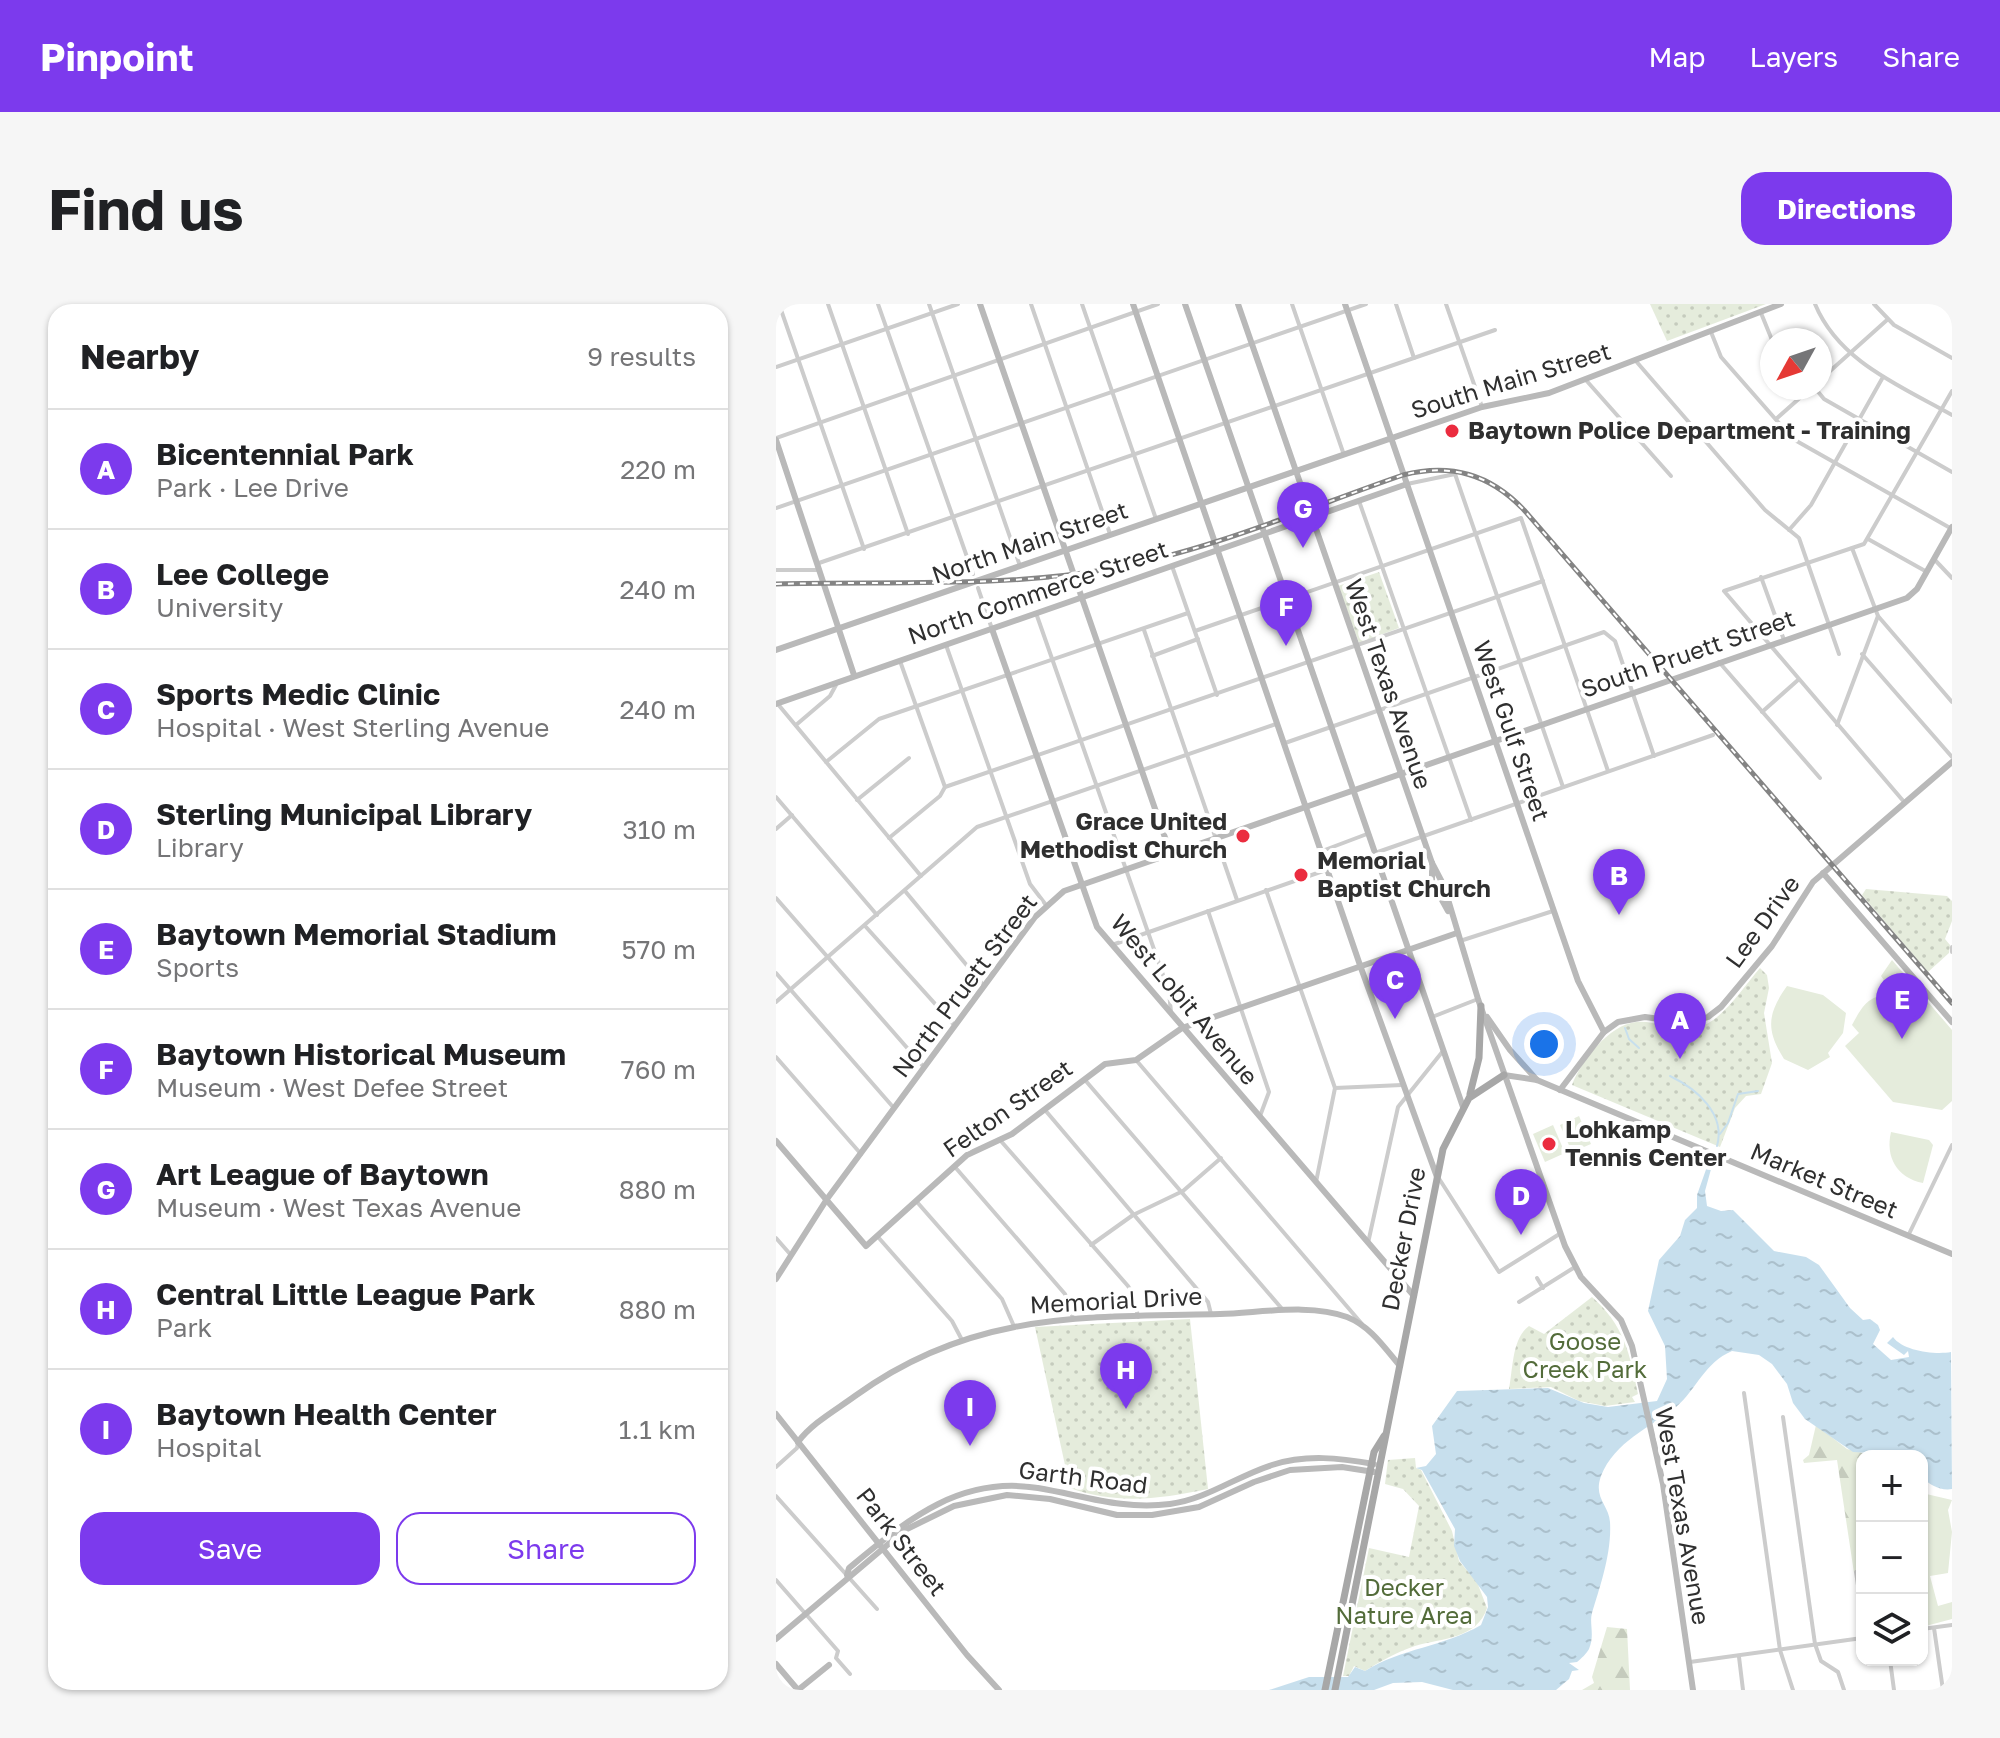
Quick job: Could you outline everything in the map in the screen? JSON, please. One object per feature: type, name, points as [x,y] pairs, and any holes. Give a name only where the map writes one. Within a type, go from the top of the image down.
[{"type":"main road","points":[[1469,1098],[1479,1058],[1479,1003]]},
{"type":"main road","name":"Decker Drive","points":[[1325,1690],[1371,1468],[1384,1435],[1400,1366],[1448,1132],[1469,1098],[1504,1075]]},
{"type":"main road","name":"Decker Drive","points":[[1335,1690],[1382,1470],[1384,1435]]},
{"type":"street","points":[[779,304],[864,549]]},
{"type":"street","points":[[828,304],[908,534]]},
{"type":"street","points":[[878,304],[973,574]]},
{"type":"street","points":[[929,304],[1020,566]]},
{"type":"street","points":[[776,367],[958,304]]},
{"type":"street","points":[[980,304],[1170,852]]},
{"type":"street","points":[[1031,304],[1110,534]]},
{"type":"street","points":[[1082,304],[1156,519]]},
{"type":"street","points":[[854,675],[841,627],[776,439],[1090,328],[1134,308],[1158,304]]},
{"type":"street","points":[[1185,304],[1463,1107]]},
{"type":"street","name":"West Texas Avenue","points":[[1238,304],[1432,863],[1432,882],[1460,941],[1561,1233],[1575,1267],[1621,1320],[1630,1337],[1663,1484],[1693,1690]]},
{"type":"street","points":[[1292,304],[1344,455]]},
{"type":"street","points":[[776,508],[1300,327],[1346,307],[1366,304]]},
{"type":"street","points":[[1396,304],[1414,358]]},
{"type":"street","points":[[1446,304],[1482,407]]},
{"type":"street","name":"South Main Street","points":[[1296,471],[1482,407],[1532,398],[1781,304]]},
{"type":"street","points":[[1815,304],[1823,322],[1850,353],[1883,377],[1952,415]]},
{"type":"street","points":[[1874,304],[1888,320],[1952,358]]},
{"type":"street","name":"West Gulf Street","points":[[1346,307],[1578,981],[1604,1032]]},
{"type":"street","points":[[1134,308],[1406,1097],[1438,1177],[1499,1272],[1561,1233]]},
{"type":"street","points":[[1760,312],[1767,328]]},
{"type":"street","points":[[1832,369],[1888,320]]},
{"type":"street","points":[[776,570],[821,567],[1133,454],[1495,330]]},
{"type":"street","points":[[1711,332],[1721,357],[1793,439],[1952,528]]},
{"type":"street","points":[[1635,360],[1765,510],[1799,538],[1839,654]]},
{"type":"street","points":[[1789,530],[1811,505],[1883,377]]},
{"type":"street","points":[[1585,379],[1671,476]]},
{"type":"street","points":[[1905,803],[1724,591],[1852,548],[1868,539],[1952,391]]},
{"type":"street","points":[[1776,419],[1799,400]]},
{"type":"street","points":[[1826,400],[1952,472]]},
{"type":"street","name":"North Main Street","points":[[776,650],[1296,471]]},
{"type":"street","points":[[1407,484],[1455,474],[1563,787]]},
{"type":"street","name":"North Commerce Street","points":[[776,703],[1407,484]]},
{"type":"street","points":[[1359,500],[1471,820]]},
{"type":"street","points":[[1195,631],[1521,518],[1608,771]]},
{"type":"street","name":"South Pruett Street","points":[[1401,772],[1829,624],[1876,613],[1913,594],[1952,528]]},
{"type":"street","points":[[1868,539],[1927,572]]},
{"type":"street","points":[[1852,548],[1876,613],[1952,702]]},
{"type":"street","points":[[1934,559],[1952,578]]},
{"type":"street","points":[[1172,566],[1217,695]]},
{"type":"street","points":[[1761,577],[1784,640]]},
{"type":"street","points":[[889,838],[940,796],[945,787],[1543,581]]},
{"type":"street","name":"West Lobit Avenue","points":[[978,588],[1091,915],[1111,945],[1414,1296]]},
{"type":"street","points":[[1036,613],[1169,992],[1171,1015]]},
{"type":"street","points":[[826,762],[879,719],[1188,613]]},
{"type":"street","points":[[1837,725],[1876,613]]},
{"type":"street","points":[[1143,628],[1237,900]]},
{"type":"street","points":[[1285,743],[1519,660],[1609,633],[1615,641],[1654,756]]},
{"type":"street","points":[[1152,656],[1198,639]]},
{"type":"street","points":[[946,645],[1030,884],[1046,905]]},
{"type":"street","points":[[1862,654],[1952,760]]},
{"type":"street","points":[[900,660],[945,787]]},
{"type":"street","points":[[1719,662],[1820,778]]},
{"type":"street","points":[[1762,712],[1798,680]]},
{"type":"street","points":[[796,725],[830,696],[838,681]]},
{"type":"street","points":[[776,703],[921,876]]},
{"type":"street","points":[[776,1002],[977,827],[1278,723]]},
{"type":"street","points":[[1375,853],[1713,735]]},
{"type":"street","points":[[857,800],[909,758]]},
{"type":"street","name":"Lee Drive","points":[[1604,1032],[1629,1018],[1690,1023],[1708,1017],[1772,946],[1801,897],[1823,873],[1952,760]]},
{"type":"street","name":"North Pruett Street","points":[[776,1279],[827,1199],[1046,905],[1080,884],[1401,772]]},
{"type":"street","points":[[776,797],[877,915]]},
{"type":"street","points":[[776,829],[792,815]]},
{"type":"street","points":[[1322,851],[1367,834]]},
{"type":"street","points":[[1111,945],[1328,869]]},
{"type":"street","points":[[1823,873],[1952,1022]]},
{"type":"street","points":[[905,890],[985,988]]},
{"type":"street","points":[[1266,890],[1335,1088],[1316,1182]]},
{"type":"street","points":[[776,898],[925,1068]]},
{"type":"street","points":[[1208,911],[1269,1092],[1260,1116]]},
{"type":"street","points":[[1460,941],[1555,911]]},
{"type":"street","points":[[865,926],[955,1026]]},
{"type":"street","name":"Felton Street","points":[[827,1199],[866,1246],[976,1149],[1000,1140],[1112,1060],[1136,1060],[1182,1028],[1457,933]]},
{"type":"street","points":[[776,973],[895,1109]]},
{"type":"street","points":[[1431,1017],[1479,1003],[1510,1050],[1537,1080]]},
{"type":"street","points":[[1560,1090],[1604,1032]]},
{"type":"street","points":[[1368,1243],[1398,1107],[1432,1060],[1443,1051]]},
{"type":"street","points":[[776,1057],[861,1154]]},
{"type":"street","points":[[1136,1060],[1363,1326]]},
{"type":"street","name":"Market Street","points":[[1504,1075],[1537,1080],[1952,1254]]},
{"type":"street","points":[[1084,1079],[1284,1312]]},
{"type":"street","points":[[1335,1088],[1402,1085]]},
{"type":"street","points":[[1045,1110],[1208,1302],[1211,1314]]},
{"type":"street","points":[[1000,1140],[1131,1290],[1138,1317]]},
{"type":"street","points":[[776,1141],[827,1199]]},
{"type":"street","points":[[1908,1236],[1952,1145]]},
{"type":"street","points":[[1091,1245],[1133,1215],[1183,1191],[1221,1158]]},
{"type":"street","points":[[954,1166],[1065,1294],[1073,1318]]},
{"type":"street","points":[[916,1201],[1002,1299],[1013,1324]]},
{"type":"street","points":[[877,1236],[952,1321],[962,1340]]},
{"type":"street","points":[[776,1238],[790,1254]]},
{"type":"street","points":[[1519,1302],[1575,1267]]},
{"type":"street","points":[[1537,1278],[1543,1288]]},
{"type":"street","points":[[1336,1313],[1344,1301]]},
{"type":"street","name":"Memorial Drive","points":[[798,1442],[864,1389],[908,1364],[962,1340],[1013,1324],[1073,1318],[1336,1313],[1363,1326],[1400,1366]]},
{"type":"street","points":[[1744,1393],[1780,1650],[1793,1690]]},
{"type":"street","name":"Park Street","points":[[776,1414],[999,1690]]},
{"type":"street","points":[[1783,1417],[1815,1644],[1825,1665],[1838,1672],[1844,1690]]},
{"type":"street","points":[[776,1467],[797,1448],[798,1442]]},
{"type":"street","points":[[1304,1458],[1304,1467]]},
{"type":"street","name":"Garth Road","points":[[776,1639],[847,1575],[854,1574],[912,1516],[951,1498],[1004,1486],[1037,1488],[1105,1508],[1134,1507],[1167,1504],[1212,1492],[1262,1468],[1304,1458],[1382,1470]]},
{"type":"street","name":"Garth Road","points":[[881,1546],[920,1520],[954,1506],[1007,1495],[1168,1514],[1215,1500],[1265,1477],[1304,1467],[1371,1468]]},
{"type":"street","points":[[1262,1468],[1265,1477]]},
{"type":"street","points":[[1004,1486],[1007,1495]]},
{"type":"street","points":[[1212,1492],[1215,1500]]},
{"type":"street","points":[[776,1496],[877,1609]]},
{"type":"street","points":[[951,1498],[954,1506]]},
{"type":"street","points":[[1167,1504],[1168,1514]]},
{"type":"street","points":[[776,1580],[838,1651],[829,1665],[798,1690],[776,1664]]},
{"type":"street","points":[[1928,1628],[1952,1625]]},
{"type":"street","points":[[1934,1628],[1943,1690]]},
{"type":"street","points":[[1689,1663],[1856,1639]]},
{"type":"street","points":[[1738,1656],[1743,1690]]},
{"type":"street","points":[[836,1658],[850,1674]]},
{"type":"street","points":[[1891,1666],[1894,1690]]},
{"type":"green space","points":[[1650,304],[1766,304],[1667,341]]},
{"type":"green space","points":[[1379,572],[1399,628],[1359,643],[1338,586]]},
{"type":"green space","points":[[1866,889],[1947,896],[1952,901],[1952,921],[1945,939],[1950,945],[1949,953],[1928,972],[1862,895]]},
{"type":"green space","points":[[1892,960],[1952,1030],[1952,1101],[1942,1110],[1893,1102],[1845,1046],[1859,1033],[1852,1025],[1861,1009],[1874,998],[1886,995],[1889,987],[1881,976]]},
{"type":"green space","points":[[1760,968],[1767,975],[1769,988],[1764,1013],[1772,1063],[1761,1094],[1746,1096],[1735,1108],[1720,1147],[1572,1085],[1589,1055],[1616,1030],[1636,1022],[1682,1029],[1697,1028],[1724,1011]]},
{"type":"green space","points":[[1787,986],[1823,995],[1846,1013],[1843,1033],[1828,1053],[1830,1057],[1808,1070],[1784,1059],[1774,1039],[1771,1021]]},
{"type":"green space","name":"Lohkamp Tennis Center","points":[[1579,1116],[1591,1144],[1572,1152],[1560,1125]]},
{"type":"green space","name":"Lohkamp Tennis Center","points":[[1553,1125],[1565,1153],[1545,1162],[1533,1134]]},
{"type":"green space","points":[[1891,1132],[1929,1140],[1933,1145],[1923,1183],[1906,1176],[1895,1165],[1890,1150]]},
{"type":"green space","name":"Goose Creek Park","points":[[1592,1297],[1612,1318],[1624,1341],[1638,1394],[1632,1397],[1635,1402],[1605,1406],[1579,1401],[1551,1387],[1509,1389],[1516,1346],[1523,1331],[1529,1326],[1544,1334]]},
{"type":"green space","points":[[1190,1319],[1208,1489],[1139,1499],[1105,1497],[1070,1488],[1035,1327]]},
{"type":"green space","points":[[1816,1425],[1847,1449],[1856,1451],[1856,1573],[1837,1460],[1804,1463],[1803,1460],[1809,1455]]},
{"type":"green space","name":"Decker Nature Area","points":[[1415,1458],[1416,1468],[1421,1470],[1452,1531],[1459,1561],[1477,1582],[1487,1608],[1482,1618],[1467,1632],[1409,1648],[1365,1671],[1354,1666],[1349,1676],[1343,1676],[1369,1548],[1409,1557],[1419,1506],[1403,1489],[1385,1484],[1388,1460]]},
{"type":"green space","points":[[1928,1494],[1952,1500],[1948,1510],[1952,1532],[1948,1573],[1930,1576],[1938,1606],[1952,1602],[1952,1619],[1928,1625]]},
{"type":"green space","points":[[1607,1627],[1627,1629],[1630,1690],[1582,1690],[1594,1683],[1592,1677]]},
{"type":"water","points":[[1709,1161],[1713,1162],[1705,1191],[1707,1206],[1721,1211],[1733,1210],[1774,1251],[1806,1257],[1819,1265],[1850,1308],[1863,1320],[1870,1319],[1878,1325],[1880,1330],[1873,1344],[1891,1360],[1909,1357],[1908,1351],[1904,1355],[1887,1343],[1893,1337],[1904,1346],[1920,1351],[1951,1352],[1952,1489],[1928,1483],[1928,1450],[1853,1452],[1805,1419],[1793,1403],[1787,1384],[1772,1364],[1759,1355],[1732,1351],[1714,1362],[1676,1407],[1624,1444],[1607,1464],[1599,1490],[1609,1516],[1609,1546],[1591,1617],[1591,1644],[1577,1662],[1569,1663],[1579,1670],[1572,1671],[1569,1679],[1556,1690],[1453,1690],[1422,1682],[1393,1683],[1374,1690],[1269,1690],[1309,1677],[1348,1677],[1355,1667],[1365,1671],[1393,1657],[1481,1625],[1488,1607],[1487,1597],[1460,1561],[1454,1546],[1455,1529],[1422,1470],[1416,1468],[1426,1466],[1436,1454],[1432,1426],[1457,1391],[1548,1388],[1584,1403],[1608,1407],[1657,1401],[1667,1379],[1665,1346],[1648,1311],[1659,1260],[1680,1236],[1685,1220],[1697,1208],[1697,1195]]},
{"type":"waterway","points":[[1625,1028],[1629,1039],[1639,1048]]},
{"type":"waterway","points":[[1670,1076],[1690,1088],[1707,1104],[1717,1123],[1717,1146]]},
{"type":"waterway","points":[[1720,1134],[1728,1123],[1738,1094],[1758,1091]]},
{"type":"railway","points":[[776,584],[985,581],[1109,569],[1221,540],[1403,475],[1437,470],[1469,474],[1498,488],[1524,510],[1952,1003]]},
{"type":"place","name":"Baytown Police Department - Training","points":[[1452,431]]},
{"type":"place","name":"Art League of Baytown","points":[[1303,548]]},
{"type":"place","name":"Baytown Historical Museum","points":[[1286,646]]},
{"type":"place","name":"Grace United Methodist Church","points":[[1243,836]]},
{"type":"place","name":"Memorial Baptist Church","points":[[1301,875]]},
{"type":"place","name":"Lee College","points":[[1619,915]]},
{"type":"place","name":"Sports Medic Clinic","points":[[1395,1019]]},
{"type":"place","name":"Baytown Memorial Stadium","points":[[1902,1039]]},
{"type":"place","name":"Bicentennial Park","points":[[1680,1059]]},
{"type":"place","name":"Lohkamp Tennis Center","points":[[1549,1144]]},
{"type":"place","name":"Sterling Municipal Library","points":[[1521,1235]]},
{"type":"place","name":"Central Little League Park","points":[[1126,1409]]},
{"type":"place","name":"Baytown Health Center","points":[[970,1446]]}]
